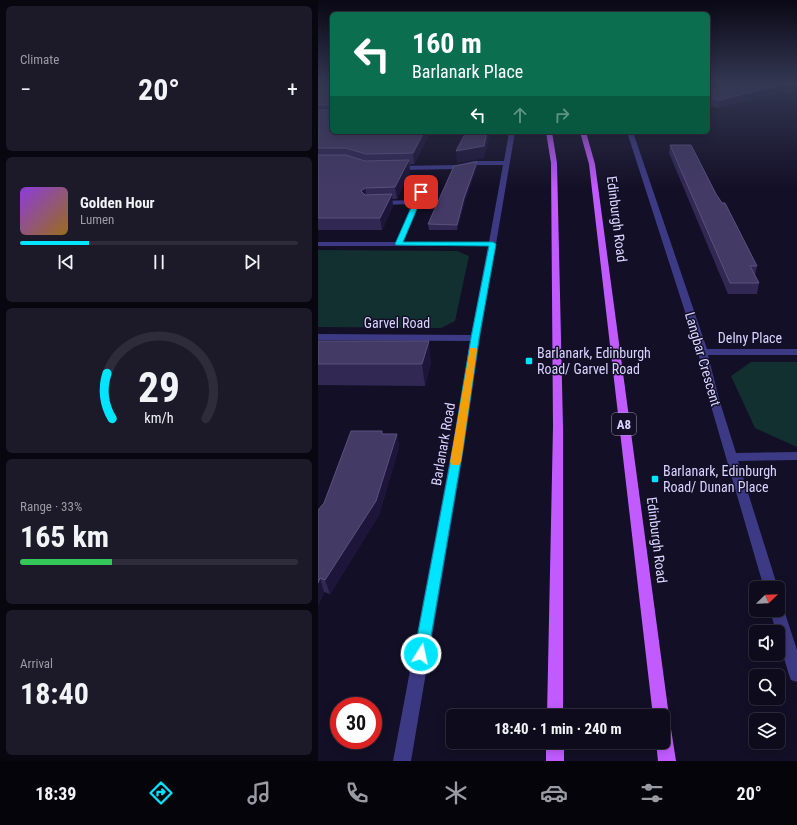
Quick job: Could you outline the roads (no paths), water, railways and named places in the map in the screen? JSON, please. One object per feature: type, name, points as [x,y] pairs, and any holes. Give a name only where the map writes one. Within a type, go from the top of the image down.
[{"type":"main road","points":[[549,134],[554,163],[558,427],[556,709]]},
{"type":"main road","name":"Edinburgh Road","points":[[584,134],[592,164],[660,709]]},
{"type":"main road","points":[[555,749],[555,761]]},
{"type":"main road","points":[[666,749],[667,761]]},
{"type":"street","name":"Barlanark Road","points":[[402,761],[458,448],[475,338],[512,134]]},
{"type":"street","name":"Langbar Crescent","points":[[631,134],[703,352],[714,399],[769,581]]},
{"type":"street","points":[[390,168],[457,167],[474,163],[506,162]]},
{"type":"street","points":[[399,244],[421,192]]},
{"type":"street","points":[[374,203],[416,202]]},
{"type":"street","points":[[318,244],[493,244]]},
{"type":"street","name":"Garvel Road","points":[[318,337],[475,338]]},
{"type":"street","name":"Delny Place","points":[[703,352],[797,352]]},
{"type":"street","points":[[731,457],[797,456]]},
{"type":"street","points":[[779,617],[797,675]]},
{"type":"place","name":"Barlanark, Edinburgh Road/ Garvel Road","points":[[529,361]]},
{"type":"place","name":"Barlanark, Edinburgh Road/ Dunan Place","points":[[655,479]]}]
